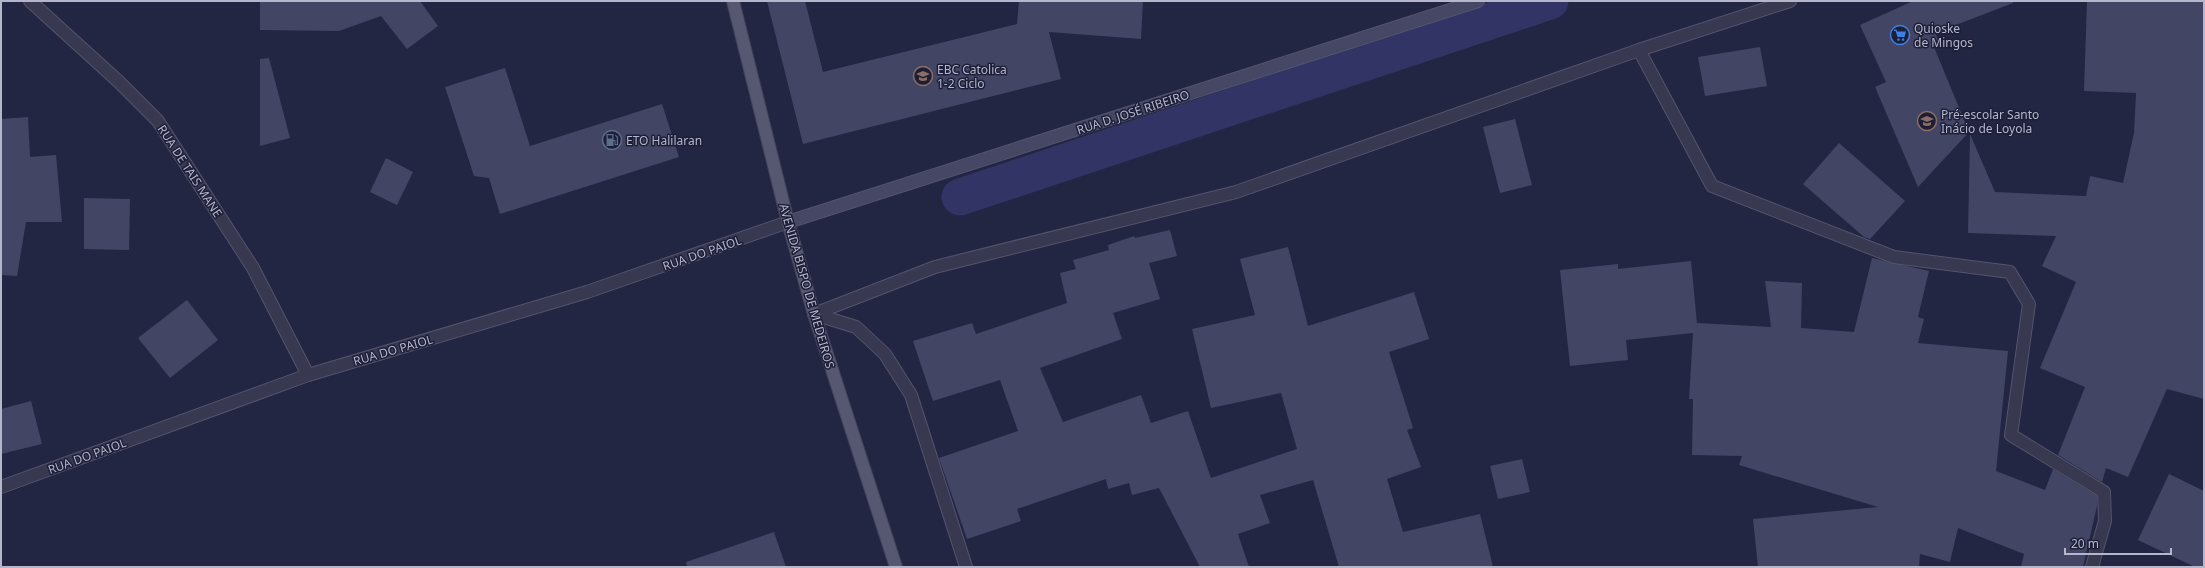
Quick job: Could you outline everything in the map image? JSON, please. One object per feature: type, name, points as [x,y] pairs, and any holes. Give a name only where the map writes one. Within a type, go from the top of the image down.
[{"type":"main road","name":"AVENIDA BISPO DE MEDEIROS","points":[[733,1],[788,222],[814,314],[896,567]]},
{"type":"street","name":"RUA DE TAIS MANE","points":[[30,1],[118,80],[158,121],[253,268],[308,375]]},
{"type":"street","name":"RUA D. JOSÉ RIBEIRO","points":[[788,222],[1478,1]]},
{"type":"street","points":[[814,314],[935,267],[1236,192],[1639,50],[1790,1]]},
{"type":"street","points":[[1639,50],[1712,186],[1894,257],[2010,272],[2029,304],[2011,435],[2104,492],[2105,521],[2092,567]]},
{"type":"street","name":"RUA DO PAIOL","points":[[1,486],[308,375],[587,292],[788,222]]},
{"type":"street","points":[[814,314],[856,327],[885,354],[911,395],[966,567]]},
{"type":"building","points":[[260,1],[420,1],[438,26],[407,49],[381,16],[339,31],[260,30]]},
{"type":"building","name":"EBC Catolica 1-2 Ciclo","points":[[767,1],[805,1],[823,72],[1017,24],[1019,1],[1143,1],[1141,39],[1049,32],[1061,79],[803,144]]},
{"type":"building","points":[[1913,1],[2013,1],[2013,3],[1935,33],[1940,44],[1934,47],[1969,132],[1918,187],[1875,87],[1886,82],[1860,25]]},
{"type":"building","points":[[2087,1],[2204,1],[2204,399],[2167,389],[2128,477],[2106,468],[2102,482],[2058,455],[2085,387],[2040,368],[2076,282],[2042,266],[2056,236],[1968,233],[1970,134],[1995,192],[2086,196],[2090,176],[2123,183],[2134,133],[2136,93],[2084,91]]},
{"type":"building","points":[[1760,47],[1767,86],[1705,96],[1698,57]]},
{"type":"building","points":[[269,58],[290,138],[260,146],[260,59]]},
{"type":"building","name":"ETO Halilaran","points":[[505,68],[530,146],[662,104],[679,157],[500,214],[489,178],[474,176],[445,87]]},
{"type":"building","points":[[28,117],[30,157],[56,155],[62,222],[26,222],[17,276],[1,275],[1,119]]},
{"type":"building","points":[[1515,119],[1532,185],[1500,193],[1483,127]]},
{"type":"building","points":[[1839,143],[1905,201],[1870,239],[1864,237],[1803,184]]},
{"type":"building","points":[[386,158],[413,172],[397,205],[370,192]]},
{"type":"building","points":[[84,198],[130,199],[129,250],[84,249]]},
{"type":"building","points":[[1170,230],[1177,256],[1149,263],[1160,299],[1113,313],[1122,339],[1040,368],[1063,422],[1141,395],[1151,423],[1188,411],[1211,478],[1297,449],[1281,393],[1211,408],[1192,329],[1255,315],[1240,259],[1288,247],[1308,326],[1414,292],[1429,339],[1389,352],[1413,428],[1407,430],[1421,467],[1387,479],[1403,532],[1480,514],[1493,567],[1339,567],[1313,480],[1260,495],[1270,523],[1238,534],[1249,567],[1200,567],[1159,488],[1132,495],[1129,483],[1108,489],[1106,479],[1017,509],[1021,521],[967,539],[939,458],[1018,431],[1000,380],[933,401],[913,341],[972,323],[976,334],[1067,303],[1060,273],[1076,269],[1073,260],[1109,250],[1108,245],[1134,236],[1135,238]]},
{"type":"building","points":[[1872,258],[1929,271],[1918,317],[1924,319],[1918,343],[2008,351],[1996,471],[2045,490],[2053,469],[2097,496],[2097,506],[2083,567],[2021,567],[2024,554],[1958,528],[1950,562],[1920,554],[1919,567],[1758,567],[1753,519],[1878,507],[1739,465],[1742,456],[1692,455],[1693,399],[1689,399],[1693,333],[1626,340],[1628,360],[1570,366],[1560,270],[1618,264],[1618,269],[1691,261],[1697,323],[1771,327],[1765,281],[1802,283],[1801,328],[1854,332]]},
{"type":"building","points":[[187,300],[218,340],[170,378],[138,338]]},
{"type":"building","points":[[31,401],[42,444],[1,454],[1,409]]},
{"type":"building","points":[[1522,459],[1530,492],[1498,499],[1490,466]]},
{"type":"building","points":[[2169,474],[2204,491],[2204,567],[2195,567],[2138,540]]},
{"type":"building","points":[[774,532],[786,567],[687,567],[686,562]]},
{"type":"waterway","points":[[960,197],[1550,1]]},
{"type":"place","name":"Quioske de Mingos","points":[[1900,35]]},
{"type":"place","name":"EBC Catolica 1-2 Ciclo","points":[[923,76]]},
{"type":"place","name":"Pré-escolar Santo Inácio de Loyola","points":[[1927,121]]},
{"type":"place","name":"ETO Halilaran","points":[[612,140]]}]
